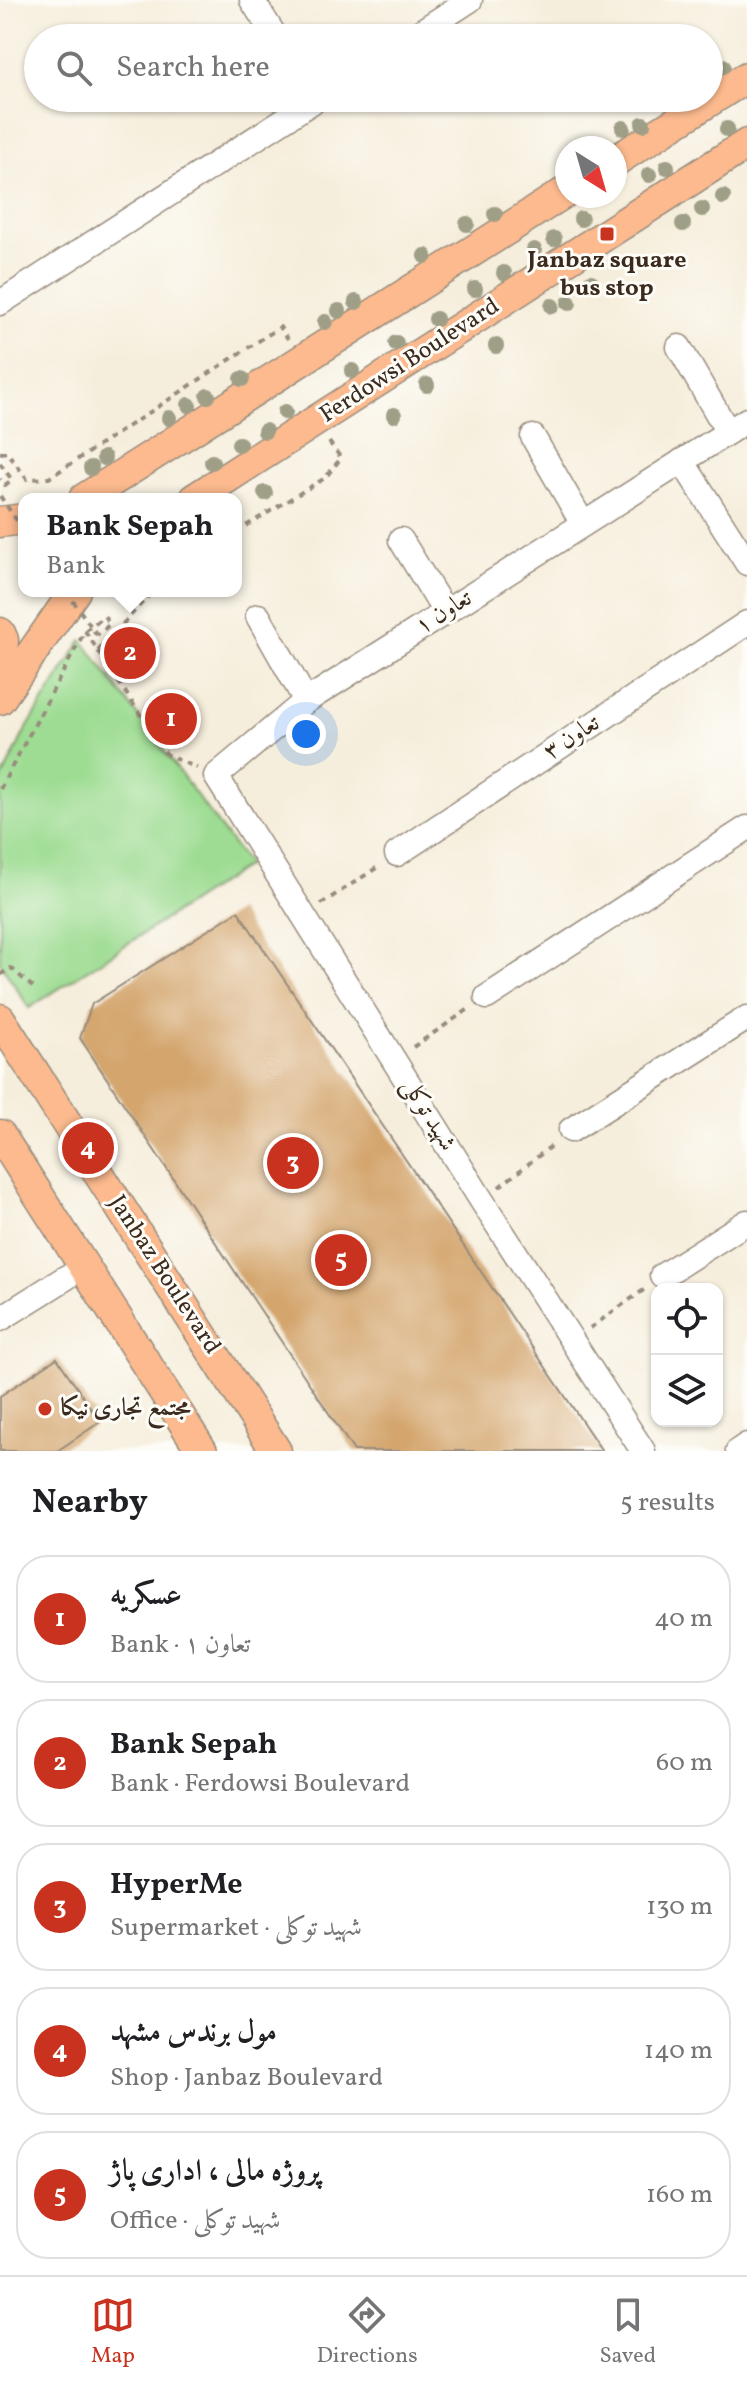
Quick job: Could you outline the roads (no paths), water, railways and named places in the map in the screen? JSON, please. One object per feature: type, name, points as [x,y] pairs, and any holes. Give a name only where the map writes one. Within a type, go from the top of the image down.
[{"type":"main road","points":[[723,92],[747,77]]},
{"type":"main road","points":[[627,153],[692,112]]},
{"type":"main road","name":"Ferdowsi Boulevard","points":[[203,493],[747,144]]},
{"type":"main road","points":[[93,493],[555,199]]},
{"type":"main road","points":[[0,698],[71,597]]},
{"type":"main road","points":[[0,633],[3,640],[0,698]]},
{"type":"main road","name":"Janbaz Boulevard","points":[[0,1019],[276,1451]]},
{"type":"main road","points":[[0,1135],[202,1451]]},
{"type":"street","points":[[252,0],[267,24]]},
{"type":"street","points":[[433,24],[470,0]]},
{"type":"street","points":[[0,303],[294,112]]},
{"type":"street","points":[[679,347],[737,426]]},
{"type":"street","name":"تعاون ۱","points":[[216,776],[306,701],[737,426]]},
{"type":"street","points":[[533,437],[583,524]]},
{"type":"street","points":[[682,461],[747,563]]},
{"type":"street","points":[[401,540],[445,612]]},
{"type":"street","points":[[258,616],[306,701]]},
{"type":"street","name":"تعاون ۳","points":[[397,854],[747,623]]},
{"type":"street","name":"شهید توکلی","points":[[216,776],[482,1201],[643,1451]]},
{"type":"street","points":[[487,997],[747,828]]},
{"type":"street","points":[[571,1130],[747,1018]]},
{"type":"street","points":[[662,1276],[747,1222]]},
{"type":"street","points":[[0,1319],[67,1277]]},
{"type":"street","points":[[738,1451],[747,1445]]},
{"type":"place","name":"Janbaz square bus stop","points":[[607,234]]},
{"type":"place","name":"Bank Sepah","points":[[130,653]]},
{"type":"place","name":"عسکریه","points":[[171,719]]},
{"type":"place","name":"مول برندس مشهد","points":[[88,1148]]},
{"type":"place","name":"HyperMe","points":[[293,1163]]},
{"type":"place","name":"پروژه مالی ، اداری پاژ","points":[[341,1260]]},
{"type":"place","name":"مجتمع تجاری نیکا","points":[[45,1409]]}]
